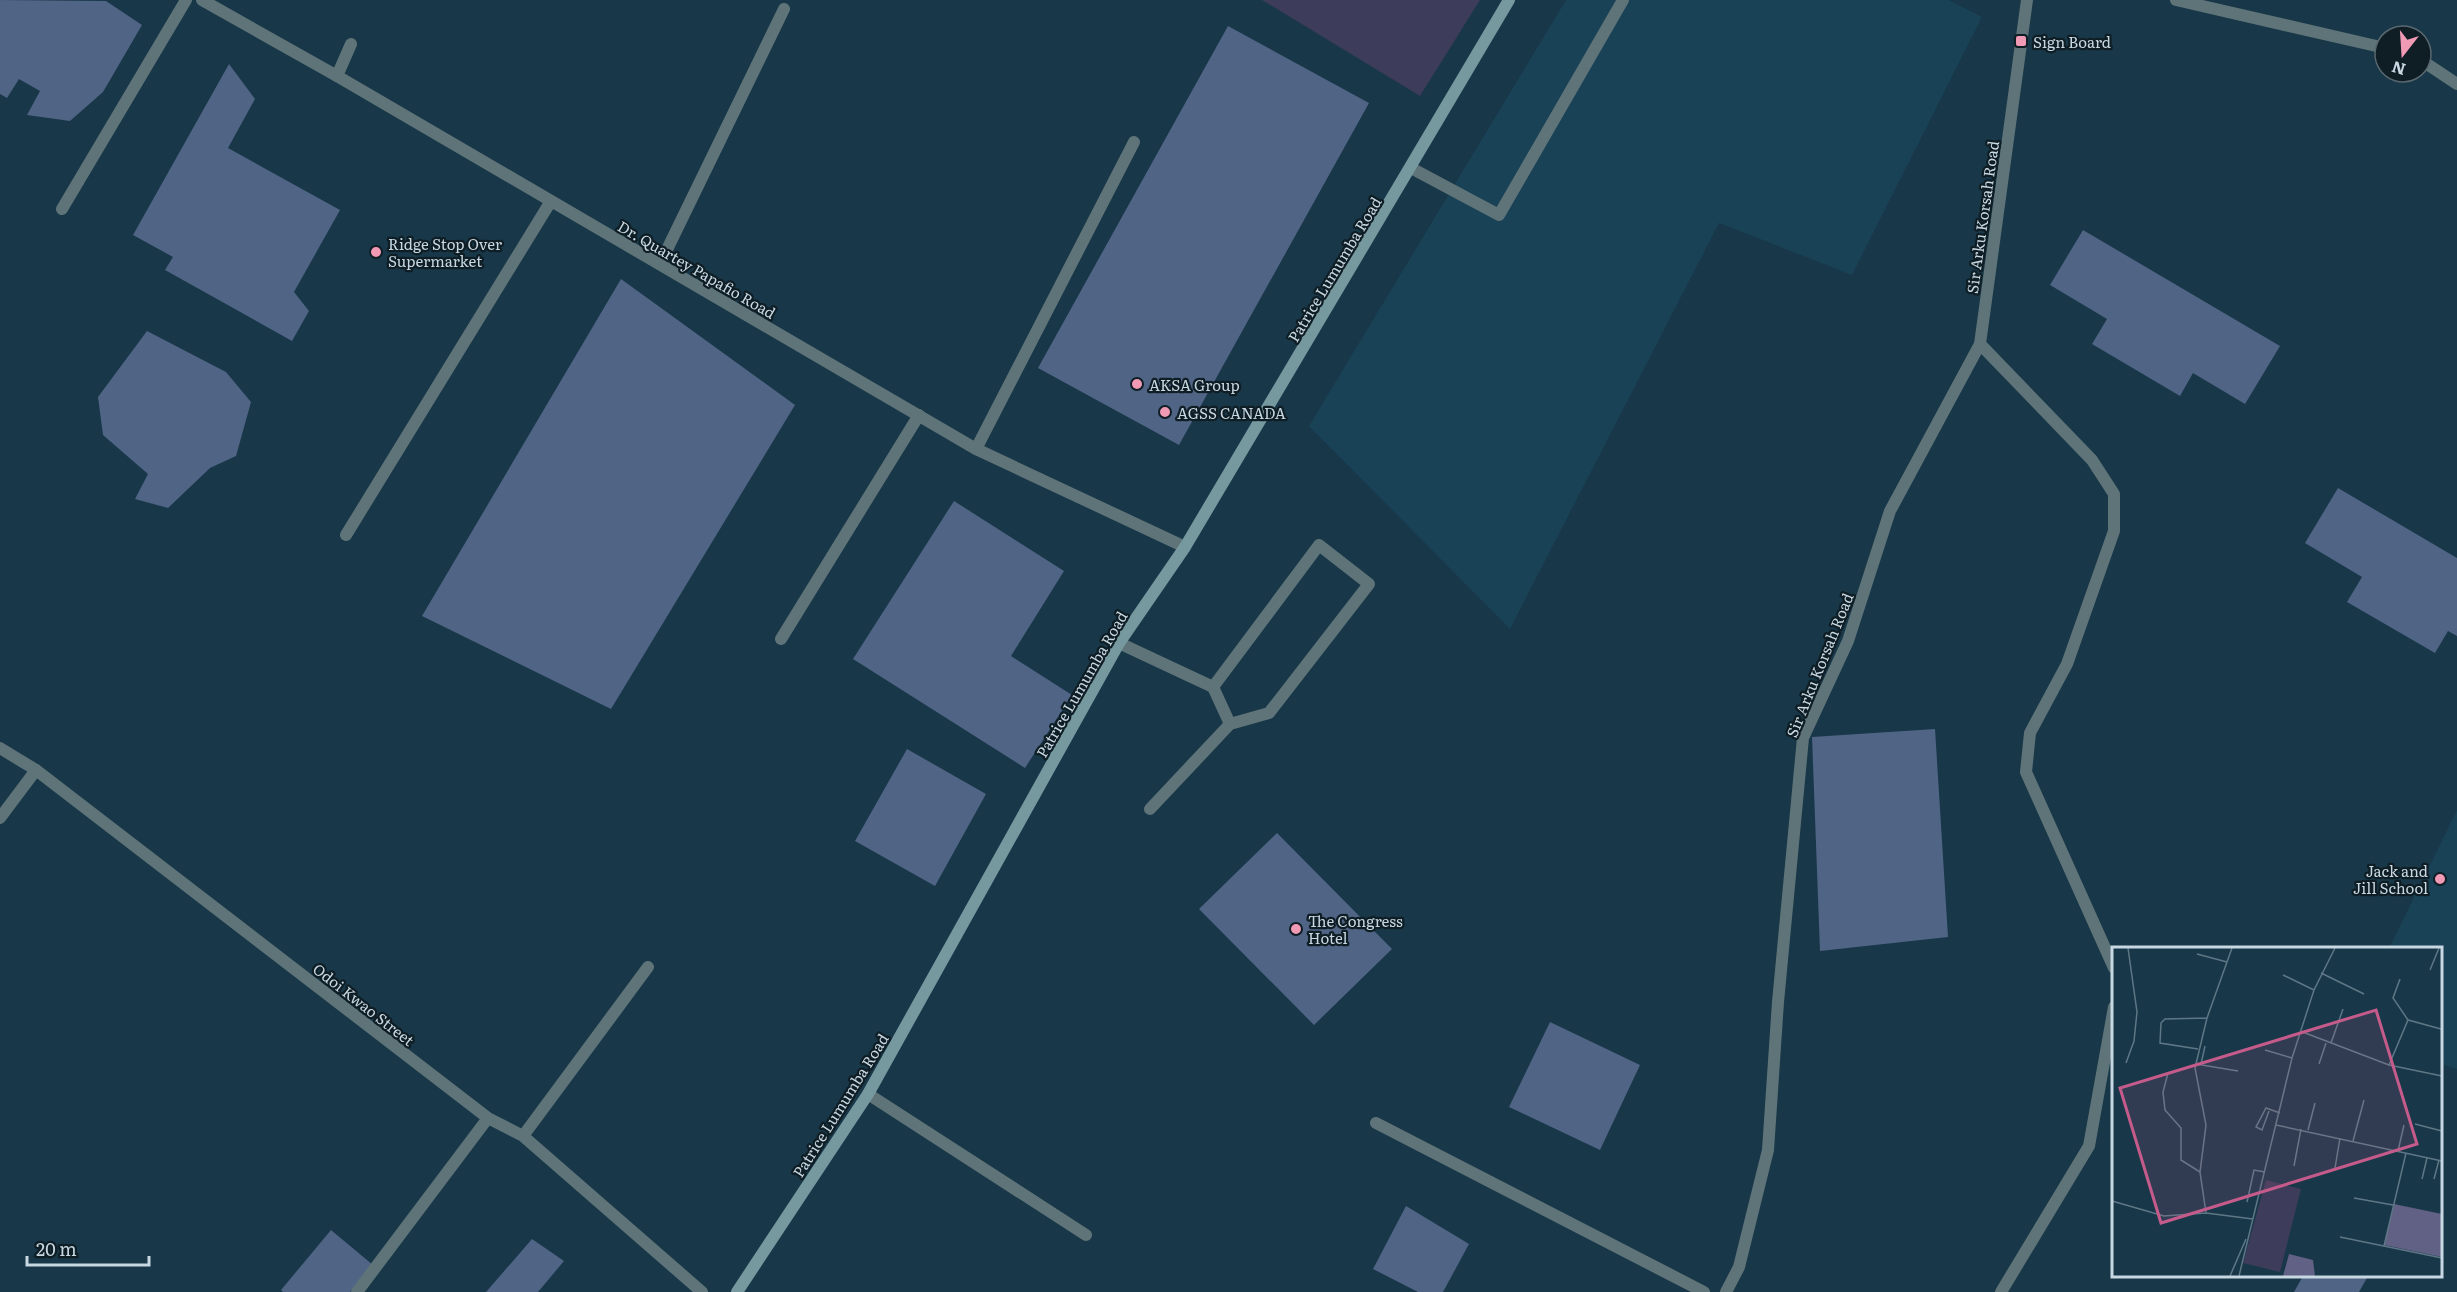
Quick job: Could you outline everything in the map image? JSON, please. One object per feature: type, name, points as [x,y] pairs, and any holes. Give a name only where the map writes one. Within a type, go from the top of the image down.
[{"type":"street","points":[[62,209],[186,0]]},
{"type":"street","name":"Dr. Quartey Papafio Road","points":[[202,0],[337,76],[976,449],[1185,547]]},
{"type":"street","name":"Patrice Lumumba Road","points":[[737,1292],[868,1094],[1119,643],[1185,547],[1509,0]]},
{"type":"street","points":[[1411,168],[1499,215],[1623,0]]},
{"type":"street","name":"Sir Arku Korsah Road","points":[[1726,1292],[1739,1267],[1768,1150],[1778,1002],[1803,738],[1848,641],[1890,511],[1980,344],[2026,0]]},
{"type":"street","points":[[2176,0],[2373,45]]},
{"type":"street","points":[[660,264],[784,9]]},
{"type":"street","points":[[337,76],[351,44]]},
{"type":"street","points":[[2433,68],[2457,84]]},
{"type":"street","points":[[976,449],[1134,142]]},
{"type":"street","points":[[346,535],[551,201]]},
{"type":"street","points":[[1980,344],[2092,460],[2114,494],[2114,531],[2067,664],[2030,734],[2026,772],[2112,964]]},
{"type":"street","points":[[781,639],[918,415]]},
{"type":"street","points":[[1150,809],[1230,724],[1269,713],[1369,585],[1319,545],[1214,687]]},
{"type":"street","points":[[1119,643],[1214,687],[1230,724]]},
{"type":"street","name":"Odoi Kwao Street","points":[[0,748],[36,770],[488,1118],[523,1136],[702,1292]]},
{"type":"street","points":[[0,818],[36,770]]},
{"type":"street","points":[[523,1136],[648,967]]},
{"type":"street","points":[[2001,1292],[2089,1146],[2112,1018]]},
{"type":"street","points":[[868,1094],[1086,1235]]},
{"type":"street","points":[[357,1292],[488,1118]]},
{"type":"street","points":[[1376,1123],[1682,1287],[1704,1292]]},
{"type":"shaded area","points":[[1262,0],[1480,0],[1420,96]]},
{"type":"shaded area","points":[[1566,0],[1949,0],[1982,17],[1852,275],[1719,223],[1510,629],[1309,426]]},
{"type":"shaded area","name":"Jack and Jill School","points":[[2457,810],[2457,1069],[2442,1064],[2442,947],[2389,947]]},
{"type":"building","points":[[0,0],[106,1],[142,25],[103,92],[70,121],[27,115],[40,91],[19,79],[7,98],[0,94]]},
{"type":"building","points":[[1228,26],[1369,103],[1179,445],[1038,368]]},
{"type":"building","points":[[229,64],[255,99],[228,148],[340,210],[294,292],[309,311],[292,341],[165,270],[173,257],[133,235]]},
{"type":"building","points":[[2083,230],[2280,346],[2245,404],[2193,373],[2180,396],[2092,344],[2107,319],[2050,285]]},
{"type":"building","points":[[621,279],[795,405],[611,709],[422,616]]},
{"type":"building","points":[[147,331],[226,372],[251,402],[236,456],[210,468],[168,508],[135,499],[148,474],[103,435],[98,397]]},
{"type":"building","points":[[2338,488],[2457,558],[2457,636],[2448,631],[2435,653],[2347,602],[2362,577],[2305,543]]},
{"type":"building","points":[[954,501],[1064,571],[1011,656],[1072,695],[1025,768],[853,659]]},
{"type":"building","points":[[1935,729],[1948,937],[1820,951],[1812,737]]},
{"type":"building","points":[[907,749],[986,794],[935,886],[855,841]]},
{"type":"building","name":"The Congress Hotel","points":[[1277,833],[1392,949],[1314,1025],[1199,909]]},
{"type":"building","points":[[1550,1022],[1640,1065],[1600,1150],[1509,1107]]},
{"type":"building","points":[[1406,1206],[1469,1244],[1443,1292],[1418,1292],[1373,1269]]},
{"type":"building","points":[[331,1230],[373,1265],[350,1292],[283,1292],[281,1290]]},
{"type":"building","points":[[532,1239],[564,1261],[538,1292],[486,1292]]},
{"type":"building","points":[[2302,1277],[2367,1277],[2359,1292],[2294,1292]]},
{"type":"place","name":"Sign Board","points":[[2021,41]]},
{"type":"place","name":"Ridge Stop Over Supermarket","points":[[376,252]]},
{"type":"place","name":"AKSA Group","points":[[1137,384]]},
{"type":"place","name":"AGSS CANADA","points":[[1165,412]]},
{"type":"place","name":"Jack and Jill School","points":[[2440,879]]},
{"type":"place","name":"The Congress Hotel","points":[[1296,929]]}]
